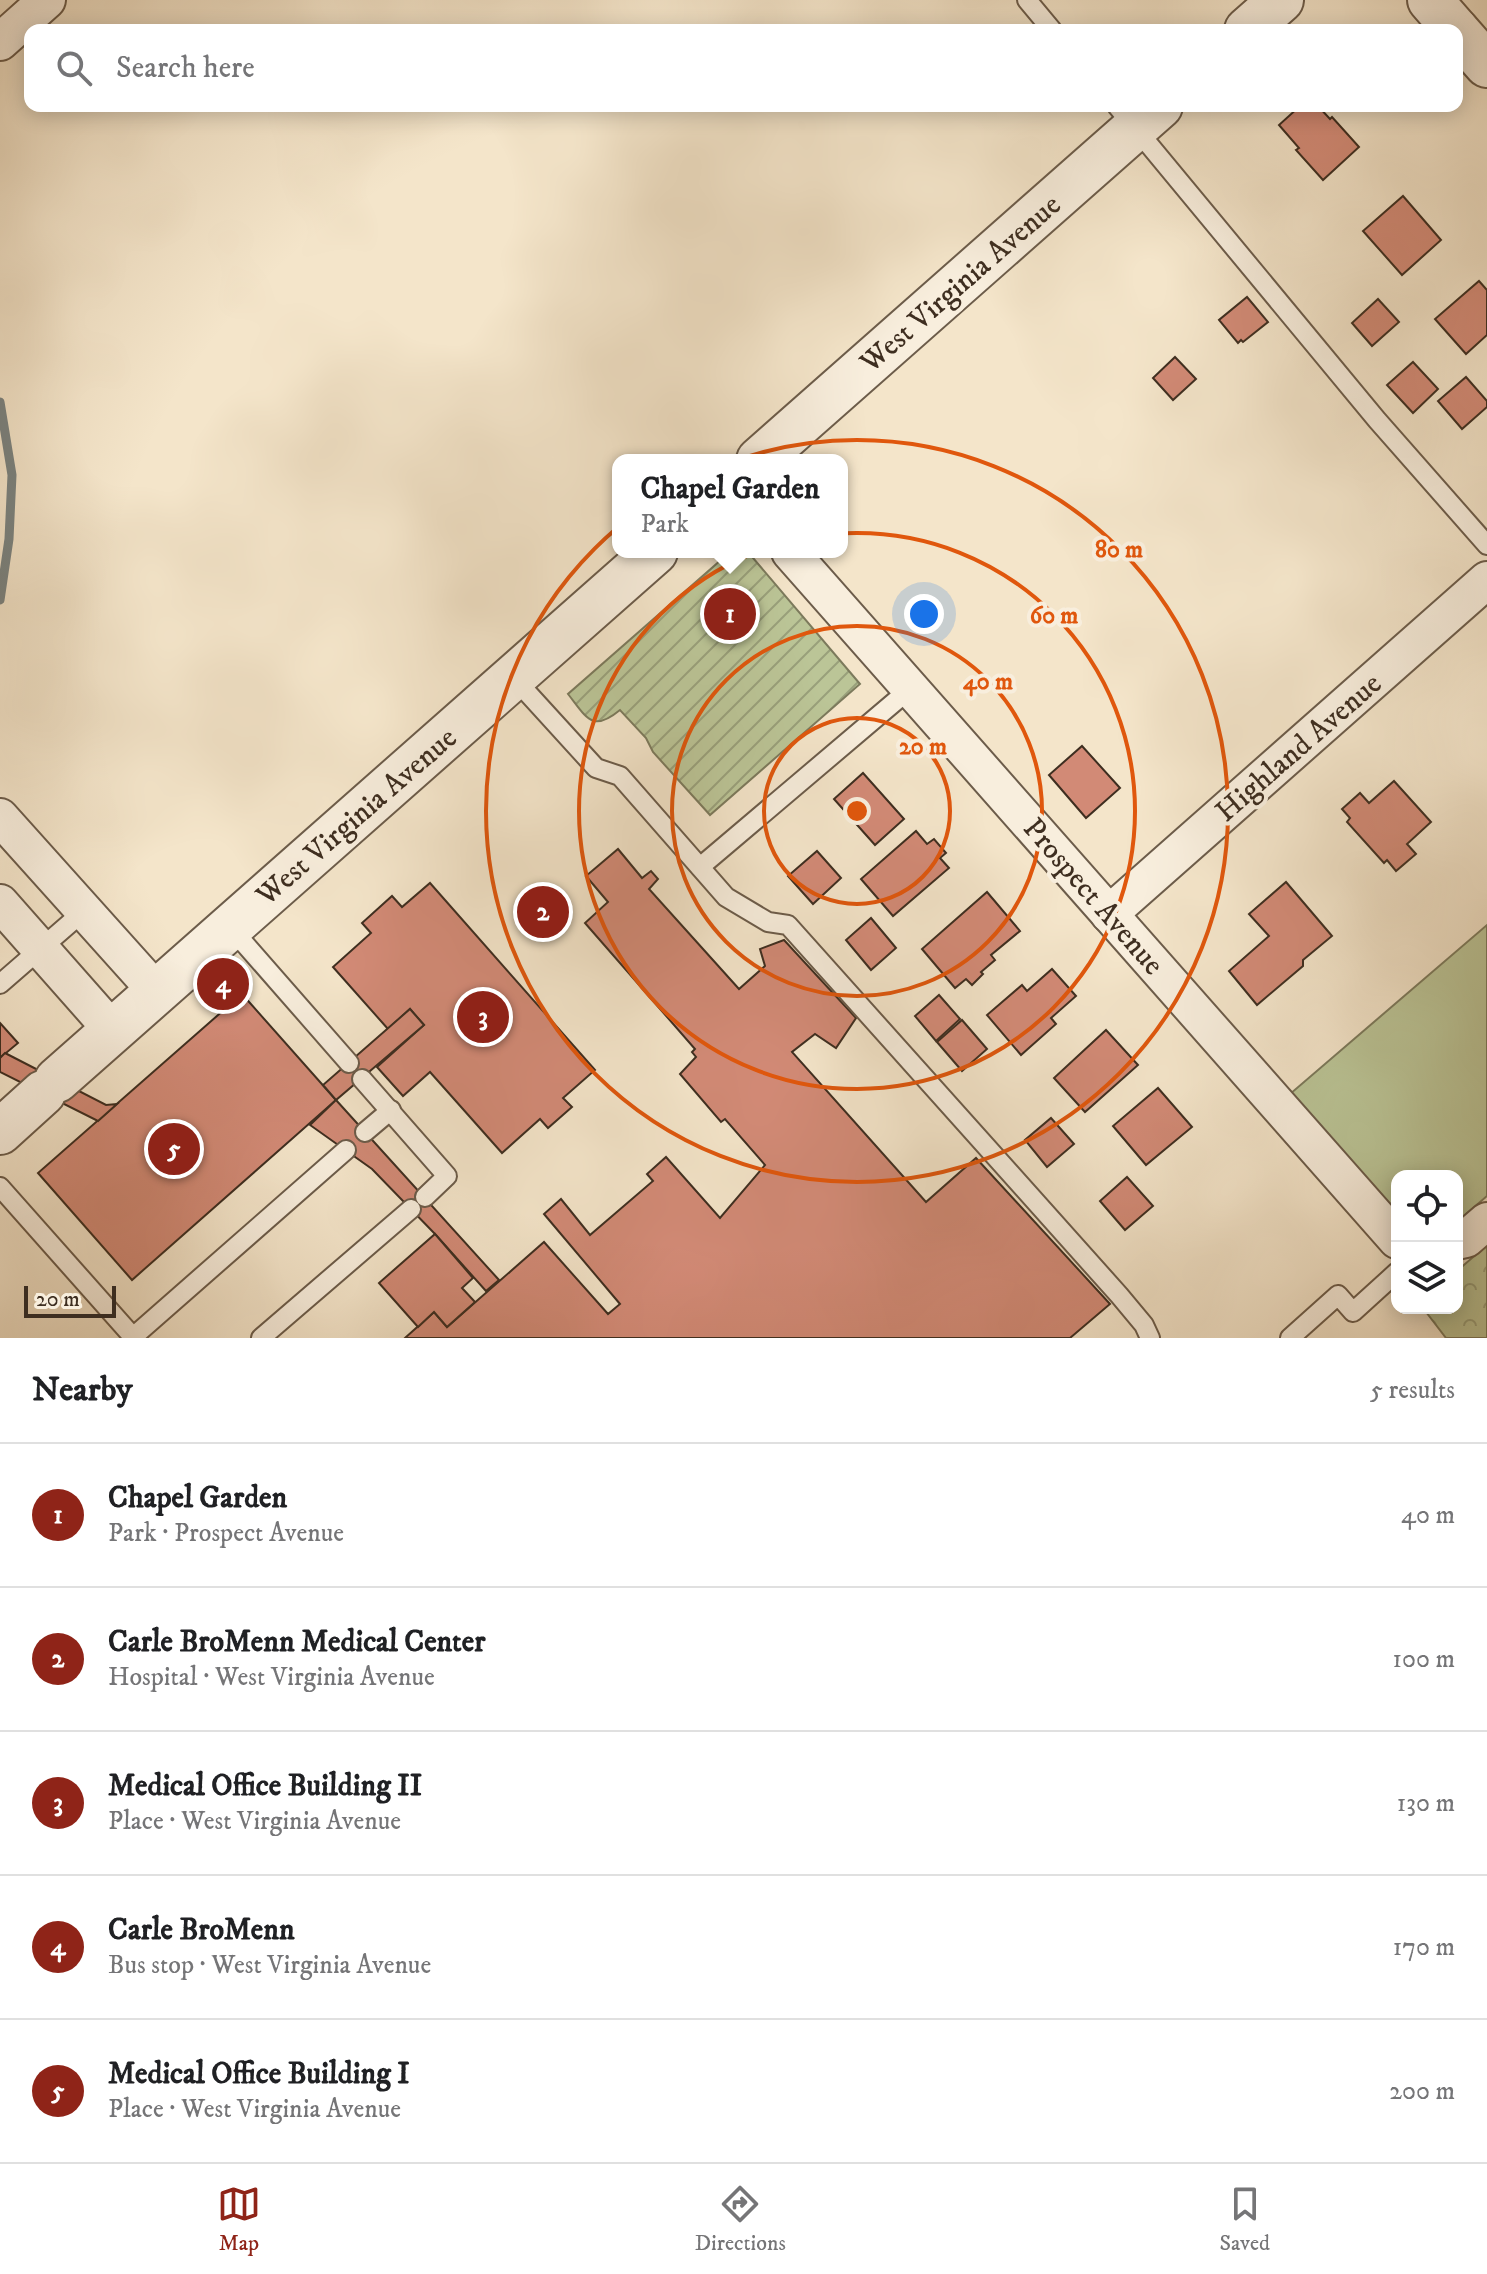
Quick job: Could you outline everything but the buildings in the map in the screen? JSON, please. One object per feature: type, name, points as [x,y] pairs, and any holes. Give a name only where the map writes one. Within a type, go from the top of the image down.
[{"type":"street","points":[[0,42],[47,0]]},
{"type":"street","points":[[1254,24],[1281,0]]},
{"type":"street","points":[[1430,0],[1450,24]]},
{"type":"street","points":[[1463,39],[1487,65]]},
{"type":"street","name":"West Virginia Avenue","points":[[766,454],[1138,113]]},
{"type":"street","name":"West Virginia Avenue","points":[[0,1132],[648,558]]},
{"type":"street","name":"Prospect Avenue","points":[[795,558],[1391,1233]]},
{"type":"street","name":"Highland Avenue","points":[[1109,914],[1487,580]]},
{"type":"street","points":[[0,817],[157,992]]},
{"type":"street","points":[[0,903],[113,1031]]},
{"type":"street","points":[[1463,1240],[1487,1221]]},
{"type":"lane","points":[[1027,0],[1047,24]]},
{"type":"lane","points":[[1138,113],[1377,420],[1487,545]]},
{"type":"lane","points":[[513,677],[596,768],[620,776],[726,897],[768,922],[788,925],[1126,1303],[1144,1325],[1150,1338]]},
{"type":"lane","points":[[700,867],[911,688]]},
{"type":"lane","points":[[0,984],[84,911]]},
{"type":"lane","points":[[230,927],[349,1063]]},
{"type":"lane","points":[[261,1338],[447,1176],[362,1079]]},
{"type":"lane","points":[[365,1132],[391,1110]]},
{"type":"lane","points":[[0,1187],[134,1337],[346,1150]]},
{"type":"lane","points":[[1290,1338],[1338,1295],[1353,1312],[1391,1277]]},
{"type":"green space","points":[[723,558],[753,558],[860,684],[710,815],[620,710],[603,721],[591,720],[568,694]]},
{"type":"green space","points":[[1487,925],[1487,1196],[1463,1217],[1463,1170],[1391,1170],[1391,1209],[1290,1094]]},
{"type":"green space","points":[[1487,1245],[1487,1338],[1446,1338],[1428,1314],[1463,1314],[1463,1266]]},
{"type":"waterway","points":[[0,402],[12,475],[9,539],[0,600]]},
{"type":"place","name":"Chapel Garden","points":[[730,614]]},
{"type":"place","name":"Carle BroMenn Medical Center","points":[[543,912]]},
{"type":"place","name":"Carle BroMenn","points":[[223,984]]},
{"type":"place","name":"Medical Office Building II","points":[[483,1017]]},
{"type":"place","name":"Medical Office Building I","points":[[174,1149]]}]
